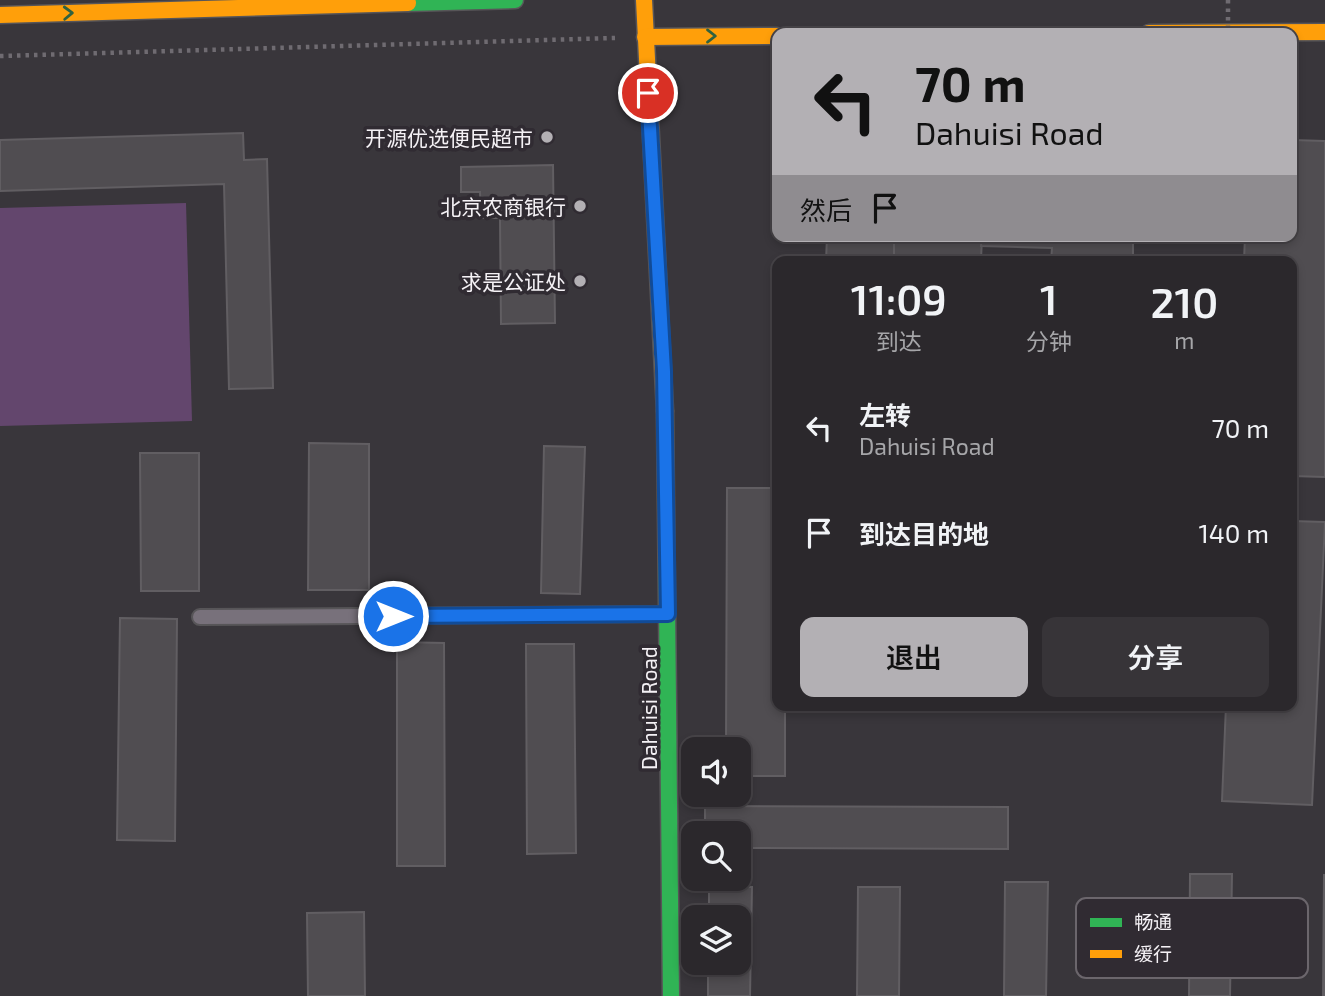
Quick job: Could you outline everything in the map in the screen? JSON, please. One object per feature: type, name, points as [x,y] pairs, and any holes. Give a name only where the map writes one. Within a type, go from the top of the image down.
[{"type":"street","points":[[0,15],[515,0]]},
{"type":"street","name":"Dahuisi Road","points":[[644,0],[664,371],[671,996]]},
{"type":"street","points":[[1297,32],[1325,32]]},
{"type":"street","points":[[645,37],[772,36]]},
{"type":"lane","points":[[200,617],[668,614]]},
{"type":"path","points":[[1228,0],[1228,28]]},
{"type":"path","points":[[0,56],[645,37]]},
{"type":"shaded area","points":[[186,203],[192,421],[0,426],[0,208]]},
{"type":"building","points":[[243,133],[244,160],[267,159],[273,388],[229,389],[224,184],[0,191],[0,140]]},
{"type":"building","points":[[1297,140],[1325,141],[1325,477],[1297,476],[1297,256],[1244,256],[1245,242],[1297,242]]},
{"type":"building","points":[[553,165],[555,323],[501,324],[500,218],[481,218],[480,192],[461,192],[461,167]]},
{"type":"building","points":[[827,242],[894,242],[894,256],[826,256]]},
{"type":"building","points":[[894,242],[982,242],[981,256],[894,256]]},
{"type":"building","points":[[981,242],[1133,242],[1133,256],[1051,256],[1052,248],[981,246]]},
{"type":"building","points":[[309,443],[369,444],[369,590],[308,590]]},
{"type":"building","points":[[544,446],[585,447],[580,594],[541,593]]},
{"type":"building","points":[[140,453],[199,453],[199,591],[141,591]]},
{"type":"building","points":[[727,488],[772,488],[772,711],[785,711],[785,776],[751,776],[751,737],[726,737]]},
{"type":"building","points":[[1297,521],[1325,522],[1312,805],[1222,801],[1226,711],[1297,711]]},
{"type":"building","points":[[120,618],[177,619],[175,841],[117,840]]},
{"type":"building","points":[[397,642],[444,643],[445,866],[397,866]]},
{"type":"building","points":[[526,644],[574,644],[576,853],[527,854]]},
{"type":"building","points":[[705,807],[1008,807],[1008,849],[751,848],[751,821],[705,821]]},
{"type":"building","points":[[1190,874],[1232,874],[1232,898],[1190,898]]},
{"type":"building","points":[[1324,874],[1325,996],[1323,996]]},
{"type":"building","points":[[1005,882],[1048,882],[1046,996],[1004,996]]},
{"type":"building","points":[[752,887],[751,942],[751,905],[709,905],[709,891],[751,891]]},
{"type":"building","points":[[858,887],[900,887],[899,996],[857,996]]},
{"type":"building","points":[[364,912],[365,996],[308,996],[307,913]]},
{"type":"building","points":[[708,975],[750,975],[750,996],[708,996]]},
{"type":"building","points":[[1189,978],[1230,978],[1230,996],[1189,996]]},
{"type":"traffic: fast","points":[[408,3],[515,0]]},
{"type":"traffic: fast","points":[[665,411],[671,996]]},
{"type":"traffic: slow","points":[[644,0],[665,411]]},
{"type":"traffic: slow","points":[[0,15],[408,3]]},
{"type":"traffic: slow","points":[[1297,32],[1325,32]]},
{"type":"traffic: slow","points":[[645,37],[772,36]]},
{"type":"place","name":"开源优选便民超市","points":[[547,137]]},
{"type":"place","name":"北京农商银行","points":[[580,206]]},
{"type":"place","name":"求是公证处","points":[[580,281]]},
{"type":"route","points":[[393,616],[668,614],[664,371],[648,93]]}]
